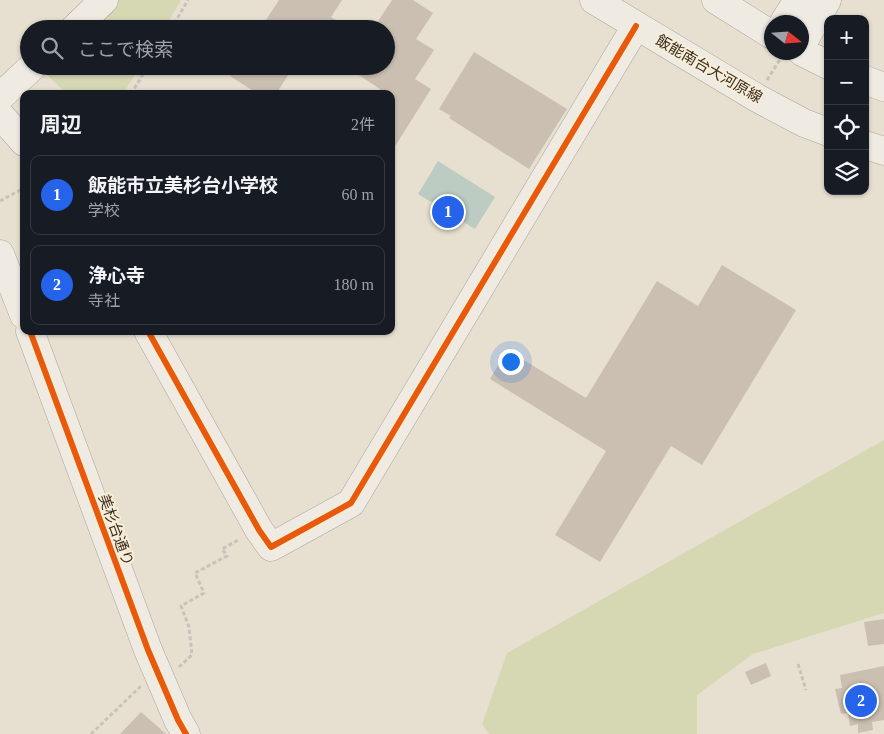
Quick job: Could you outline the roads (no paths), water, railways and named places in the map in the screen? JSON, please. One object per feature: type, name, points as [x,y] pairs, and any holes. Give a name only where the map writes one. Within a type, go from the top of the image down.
[{"type":"street","points":[[83,20],[104,0]]},
{"type":"street","name":"飯能南台大河原線","points":[[594,0],[757,98],[824,130]]},
{"type":"street","points":[[716,0],[764,30]]},
{"type":"street","points":[[788,15],[798,0]]},
{"type":"street","points":[[809,32],[827,0]]},
{"type":"street","points":[[150,335],[259,530],[271,547],[351,503],[636,26]]},
{"type":"street","points":[[809,56],[824,63]]},
{"type":"street","points":[[0,97],[23,75]]},
{"type":"street","points":[[869,81],[884,86]]},
{"type":"street","points":[[0,115],[20,138]]},
{"type":"street","points":[[869,146],[884,151]]},
{"type":"street","points":[[0,254],[20,305]]},
{"type":"street","name":"美杉台通り","points":[[31,335],[148,650],[178,720],[186,734]]},
{"type":"place","name":"飯能市立美杉台小学校","points":[[448,212]]},
{"type":"place","name":"浄心寺","points":[[861,701]]}]
